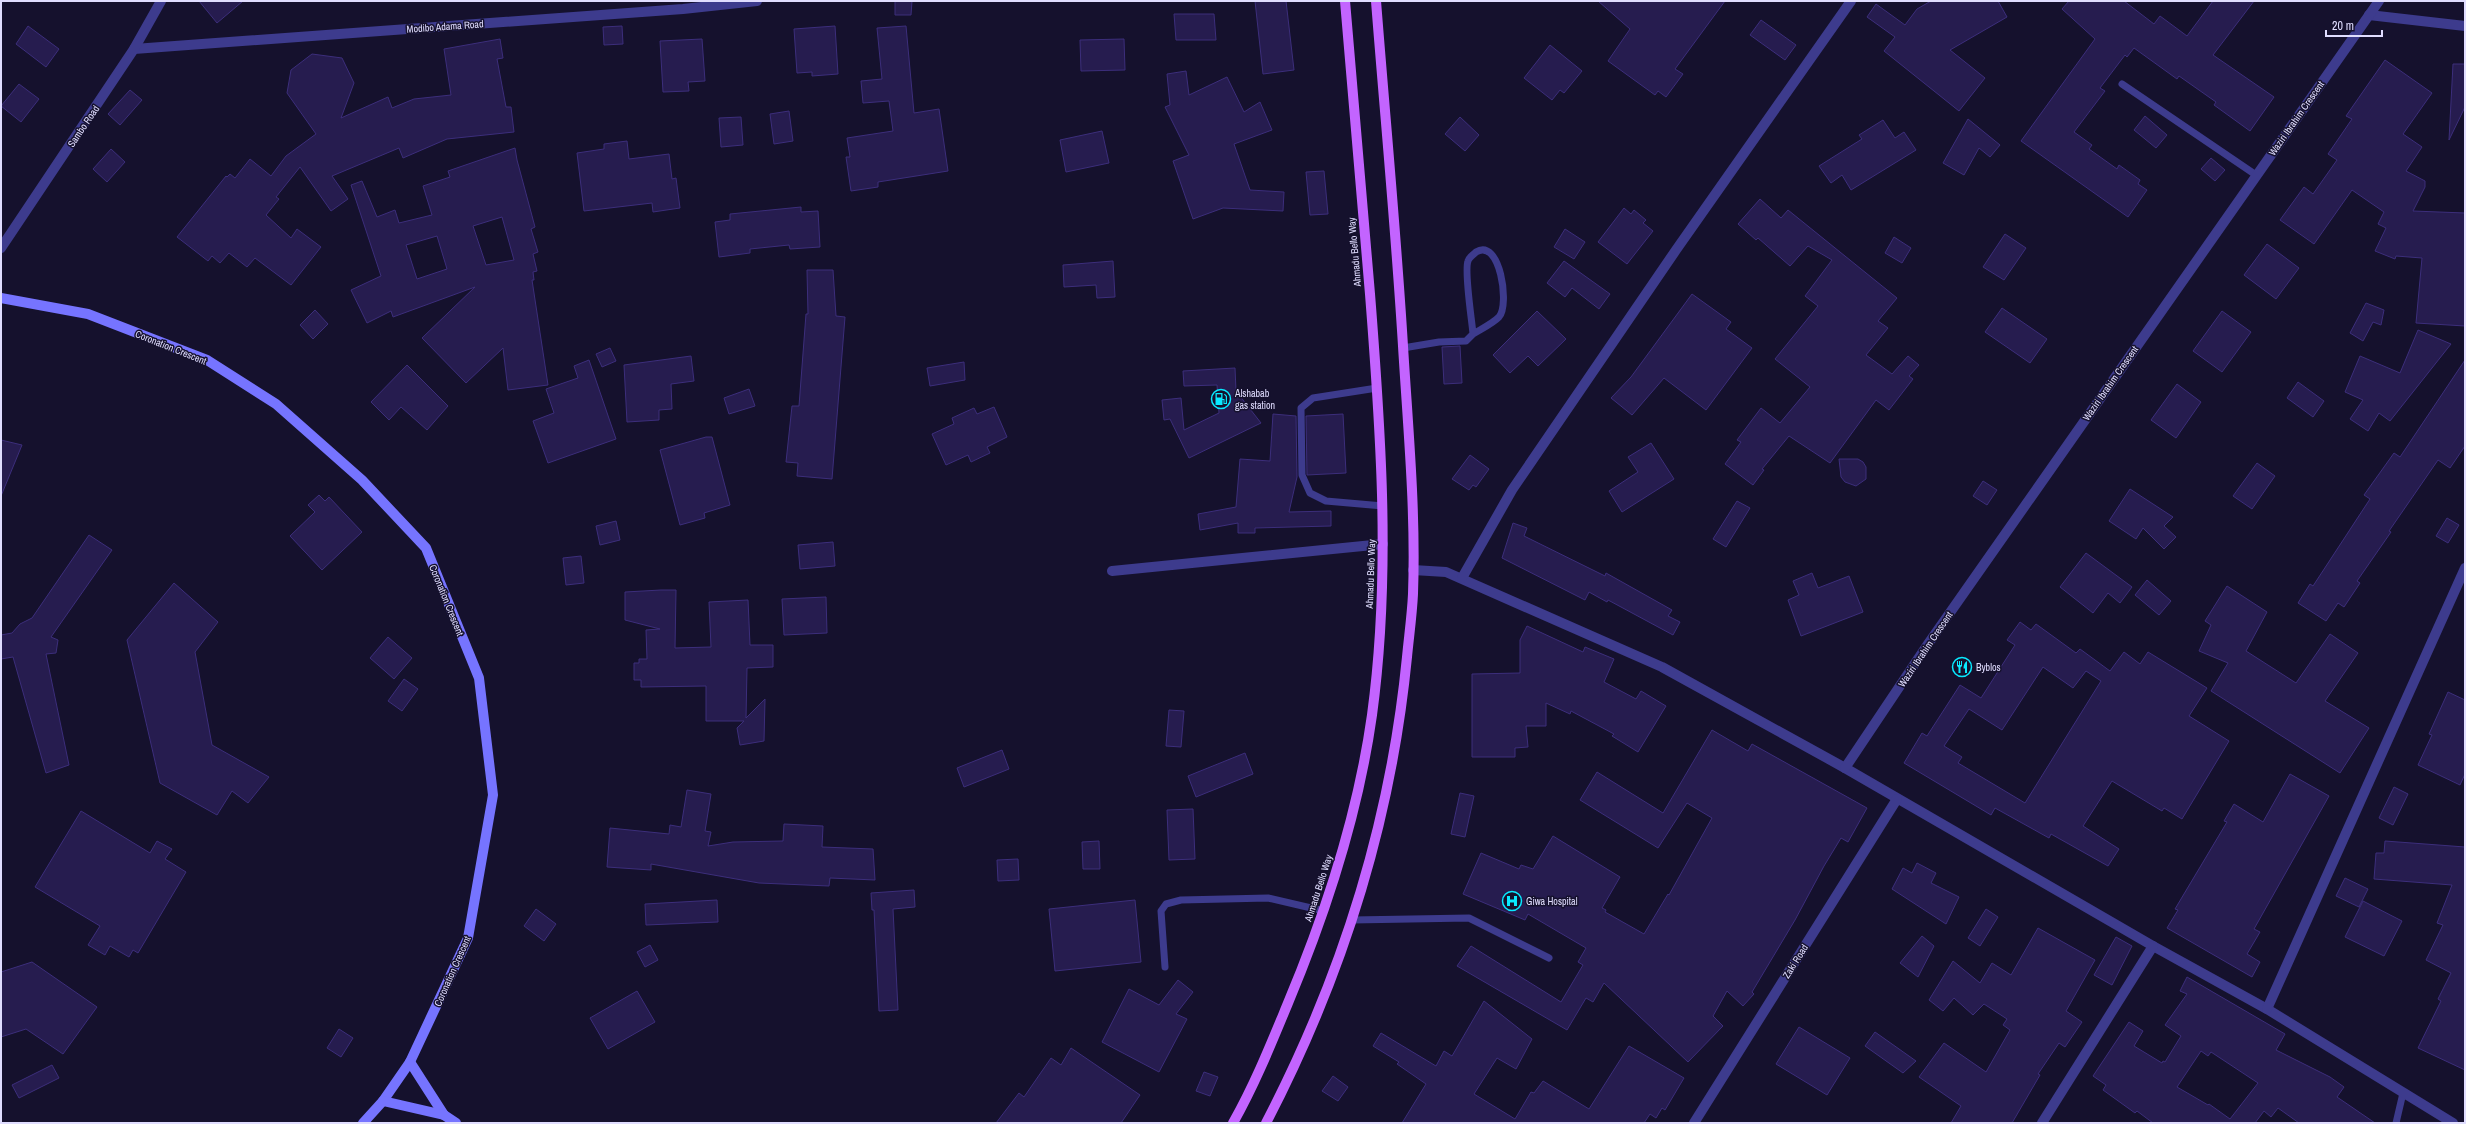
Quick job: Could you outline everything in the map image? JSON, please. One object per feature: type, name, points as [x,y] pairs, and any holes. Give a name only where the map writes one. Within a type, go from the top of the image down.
[{"type":"main road","name":"Ahmadu Bello Way","points":[[1233,1123],[1254,1085],[1324,911],[1356,801],[1372,715],[1381,621],[1383,506],[1377,388],[1345,1]]},
{"type":"main road","points":[[1266,1123],[1295,1067],[1331,980],[1352,920],[1388,792],[1402,710],[1413,594],[1410,426],[1376,1]]},
{"type":"main road","name":"Coronation Crescent","points":[[1,298],[88,314],[207,360],[276,404],[362,480],[426,548],[479,678],[493,795],[468,938],[410,1062],[383,1101],[363,1123]]},
{"type":"main road","points":[[410,1062],[444,1115]]},
{"type":"main road","points":[[383,1101],[444,1115],[456,1123]]},
{"type":"street","name":"Sambo Road","points":[[1,248],[134,49],[161,1]]},
{"type":"street","name":"Modibo Adama Road","points":[[134,49],[683,9],[757,1]]},
{"type":"street","points":[[1462,578],[1512,490],[1676,250],[1851,1]]},
{"type":"street","name":"Waziri Ibrahim Crescent","points":[[1845,768],[1932,637],[2379,1]]},
{"type":"street","points":[[2369,16],[2465,26]]},
{"type":"street","points":[[1112,571],[1383,544]]},
{"type":"street","points":[[2267,1009],[2465,568]]},
{"type":"street","points":[[1413,570],[1446,572],[1462,578],[1662,667],[1845,768],[2152,946],[2267,1009],[2452,1123]]},
{"type":"street","name":"Zaki Road","points":[[1694,1123],[1897,799]]},
{"type":"street","points":[[2042,1123],[2152,946]]},
{"type":"lane","points":[[2122,84],[2256,175]]},
{"type":"lane","points":[[1403,348],[1439,342],[1466,341],[1473,334],[1500,316],[1504,304],[1499,266],[1496,259],[1485,250],[1480,250],[1471,256],[1467,266],[1473,334]]},
{"type":"lane","points":[[1377,388],[1313,398],[1301,408],[1302,475],[1310,493],[1326,501],[1383,506]]},
{"type":"lane","points":[[1165,967],[1161,911],[1166,904],[1181,900],[1268,898],[1324,911]]},
{"type":"lane","points":[[1352,920],[1469,918],[1549,958]]},
{"type":"lane","points":[[2396,1123],[2403,1093]]},
{"type":"building","points":[[199,1],[243,1],[217,23]]},
{"type":"building","points":[[895,1],[912,1],[911,15],[895,15]]},
{"type":"building","points":[[1255,1],[1286,1],[1294,70],[1263,74]]},
{"type":"building","points":[[1598,1],[1725,1],[1675,69],[1683,74],[1666,97],[1658,91],[1655,95],[1608,61],[1630,29]]},
{"type":"building","points":[[1931,1],[1998,1],[2007,17],[1950,50],[1985,78],[1959,111],[1884,51],[1895,37],[1867,17],[1876,4],[1905,25],[1917,9]]},
{"type":"building","points":[[2069,1],[2124,1],[2154,24],[2160,16],[2187,36],[2213,1],[2254,1],[2213,55],[2274,97],[2250,131],[2214,105],[2216,102],[2179,76],[2177,79],[2134,48],[2127,57],[2125,55],[2100,88],[2105,91],[2074,132],[2092,145],[2089,149],[2117,169],[2119,165],[2140,180],[2138,184],[2147,190],[2128,217],[2021,141],[2095,39],[2062,9]]},
{"type":"building","points":[[1174,14],[1214,14],[1216,40],[1176,40]]},
{"type":"building","points":[[1761,20],[1796,45],[1785,60],[1750,35]]},
{"type":"building","points":[[28,26],[59,49],[46,67],[16,44]]},
{"type":"building","points":[[622,26],[623,44],[604,45],[603,27]]},
{"type":"building","points":[[835,26],[838,74],[812,76],[812,72],[797,73],[794,29]]},
{"type":"building","points":[[906,26],[914,113],[939,109],[948,171],[878,182],[878,187],[851,191],[846,157],[850,157],[847,138],[893,131],[889,101],[863,103],[861,81],[882,79],[877,28]]},
{"type":"building","points":[[500,39],[503,58],[497,59],[506,107],[511,107],[514,132],[447,139],[403,158],[399,148],[332,176],[348,199],[331,211],[300,167],[276,197],[279,199],[266,215],[291,238],[297,229],[321,247],[291,285],[255,258],[247,267],[229,253],[220,263],[212,256],[208,261],[177,237],[226,176],[227,177],[230,174],[235,178],[250,159],[271,176],[286,156],[316,134],[287,93],[291,70],[312,54],[342,58],[354,83],[341,118],[388,97],[392,108],[414,99],[451,95],[444,49]]},
{"type":"building","points":[[702,39],[705,81],[688,82],[689,91],[663,92],[660,41]]},
{"type":"building","points":[[1124,39],[1125,70],[1081,71],[1080,40]]},
{"type":"building","points":[[1550,45],[1582,71],[1564,93],[1560,90],[1552,100],[1524,78]]},
{"type":"building","points":[[2385,60],[2432,93],[2403,134],[2422,147],[2406,171],[2425,181],[2425,187],[2413,211],[2465,213],[2465,326],[2416,323],[2422,258],[2396,256],[2395,259],[2375,251],[2386,228],[2378,224],[2384,212],[2352,190],[2314,244],[2280,220],[2304,187],[2313,194],[2337,160],[2328,154],[2352,119],[2346,116]]},
{"type":"building","points":[[2453,64],[2465,64],[2465,107],[2449,140]]},
{"type":"building","points":[[1186,71],[1189,95],[1227,77],[1244,112],[1260,102],[1272,130],[1234,144],[1250,190],[1284,192],[1283,211],[1223,208],[1193,219],[1173,161],[1189,155],[1165,107],[1170,105],[1167,74]]},
{"type":"building","points":[[19,84],[39,99],[21,122],[1,106]]},
{"type":"building","points":[[130,90],[142,100],[120,125],[108,114]]},
{"type":"building","points":[[789,111],[793,141],[774,144],[770,114]]},
{"type":"building","points":[[2145,116],[2167,135],[2156,148],[2134,130]]},
{"type":"building","points":[[741,117],[743,145],[721,147],[719,118]]},
{"type":"building","points":[[1460,117],[1479,135],[1465,151],[1445,134]]},
{"type":"building","points":[[1968,119],[2000,145],[1990,157],[1979,148],[1964,175],[1943,163]]},
{"type":"building","points":[[1883,120],[1895,138],[1904,132],[1916,150],[1851,190],[1842,175],[1831,183],[1819,166],[1862,139],[1859,135]]},
{"type":"building","points":[[1102,131],[1109,163],[1066,172],[1060,140]]},
{"type":"building","points":[[627,141],[629,159],[669,154],[672,179],[676,178],[680,208],[653,212],[652,203],[584,211],[577,153],[604,149],[604,144]]},
{"type":"building","points":[[515,148],[535,227],[531,229],[538,252],[533,254],[537,271],[533,272],[534,280],[532,280],[548,385],[508,390],[503,348],[466,383],[422,338],[475,287],[393,317],[391,311],[367,323],[351,290],[381,276],[351,185],[362,181],[377,217],[395,210],[399,223],[432,215],[423,186],[450,177],[448,171]],"holes":[[[502,217],[514,260],[486,265],[473,226]],[[437,236],[447,269],[417,279],[406,245]]]},
{"type":"building","points":[[111,149],[125,162],[107,182],[93,169]]},
{"type":"building","points":[[2211,158],[2225,170],[2215,181],[2201,169]]},
{"type":"building","points":[[1324,171],[1328,214],[1310,215],[1306,172]]},
{"type":"building","points":[[1760,199],[1781,218],[1788,210],[1897,298],[1878,321],[1888,328],[1866,355],[1892,374],[1908,356],[1919,365],[1909,376],[1913,379],[1889,410],[1876,400],[1830,463],[1789,436],[1762,469],[1764,470],[1753,485],[1725,464],[1741,442],[1737,440],[1761,408],[1780,423],[1810,387],[1775,359],[1818,306],[1805,296],[1832,260],[1808,246],[1790,266],[1758,238],[1756,240],[1738,224]]},
{"type":"building","points":[[801,207],[801,212],[818,211],[820,247],[790,249],[789,245],[750,249],[750,253],[719,257],[715,222],[730,220],[730,214]]},
{"type":"building","points":[[1624,208],[1631,214],[1634,210],[1646,220],[1643,223],[1653,231],[1627,264],[1598,242]]},
{"type":"building","points":[[1565,229],[1585,242],[1574,259],[1554,247]]},
{"type":"building","points":[[2005,234],[2026,248],[2004,280],[1983,267]]},
{"type":"building","points":[[1894,237],[1911,248],[1902,263],[1885,253]]},
{"type":"building","points":[[2267,244],[2299,268],[2276,299],[2244,275]]},
{"type":"building","points":[[1113,261],[1115,297],[1097,298],[1096,285],[1064,287],[1063,265]]},
{"type":"building","points":[[1564,261],[1610,294],[1599,309],[1572,288],[1565,297],[1547,283]]},
{"type":"building","points":[[807,270],[833,270],[836,316],[845,317],[832,479],[797,476],[798,463],[786,462],[792,406],[799,406],[806,314],[808,314]]},
{"type":"building","points":[[1692,294],[1731,322],[1726,329],[1752,348],[1706,410],[1664,378],[1632,415],[1611,398],[1631,377]]},
{"type":"building","points":[[2366,303],[2384,310],[2381,325],[2373,322],[2363,341],[2350,333]]},
{"type":"building","points":[[2002,308],[2047,339],[2030,363],[1985,332]]},
{"type":"building","points":[[315,310],[328,324],[313,339],[300,325]]},
{"type":"building","points":[[1537,311],[1566,339],[1538,366],[1528,356],[1510,373],[1493,355]]},
{"type":"building","points":[[2222,311],[2251,332],[2222,372],[2193,351]]},
{"type":"building","points":[[2418,330],[2451,344],[2390,421],[2379,413],[2368,431],[2350,419],[2363,400],[2345,392],[2360,356],[2400,373]]},
{"type":"building","points":[[1460,346],[1462,383],[1444,384],[1442,347]]},
{"type":"building","points":[[610,348],[616,361],[602,367],[596,354]]},
{"type":"building","points":[[691,356],[694,381],[671,384],[672,409],[659,410],[659,420],[627,422],[624,365]]},
{"type":"building","points":[[589,360],[616,439],[548,463],[533,421],[554,413],[546,389],[578,378],[574,366]]},
{"type":"building","points":[[2465,360],[2465,446],[2450,468],[2438,460],[2389,531],[2391,532],[2357,581],[2360,583],[2344,607],[2338,603],[2326,621],[2298,603],[2310,584],[2313,586],[2370,499],[2364,495],[2394,453],[2400,457]]},
{"type":"building","points":[[964,362],[965,380],[930,386],[927,368]]},
{"type":"building","points":[[407,365],[448,406],[427,430],[401,407],[389,420],[371,402]]},
{"type":"building","points":[[1235,368],[1236,391],[1261,423],[1189,458],[1170,419],[1164,420],[1162,400],[1181,398],[1184,430],[1219,413],[1217,385],[1184,386],[1183,371]]},
{"type":"building","points":[[2298,382],[2324,401],[2313,417],[2287,398]]},
{"type":"building","points":[[2177,384],[2201,402],[2176,438],[2151,420]]},
{"type":"building","points":[[749,389],[755,406],[729,414],[724,398]]},
{"type":"building","points":[[994,407],[1007,437],[987,447],[990,453],[971,462],[968,455],[946,465],[932,434],[954,424],[952,418],[974,408],[977,414]]},
{"type":"building","points":[[1273,414],[1296,416],[1297,477],[1289,512],[1331,511],[1331,526],[1255,528],[1255,533],[1238,533],[1238,523],[1200,530],[1198,514],[1236,507],[1240,459],[1270,461]]},
{"type":"building","points":[[1343,414],[1346,473],[1307,475],[1306,416]]},
{"type":"building","points":[[706,437],[712,437],[730,505],[704,513],[705,518],[680,525],[660,450]]},
{"type":"building","points":[[1,440],[22,445],[1,496]]},
{"type":"building","points":[[1651,443],[1674,479],[1622,512],[1609,491],[1638,472],[1628,457]]},
{"type":"building","points":[[1470,455],[1489,469],[1476,487],[1473,485],[1469,490],[1452,479]]},
{"type":"building","points":[[1839,459],[1858,459],[1863,462],[1866,467],[1866,479],[1856,486],[1845,482],[1841,477]]},
{"type":"building","points":[[2257,463],[2275,476],[2252,509],[2233,496]]},
{"type":"building","points":[[1983,481],[1997,490],[1987,505],[1973,496]]},
{"type":"building","points":[[2130,489],[2173,517],[2164,526],[2176,537],[2164,549],[2143,528],[2136,539],[2109,521]]},
{"type":"building","points":[[319,495],[325,501],[329,497],[362,532],[322,570],[290,536],[315,512],[308,505]]},
{"type":"building","points":[[1737,501],[1750,508],[1726,547],[1713,539]]},
{"type":"building","points":[[2447,518],[2459,525],[2448,543],[2436,536]]},
{"type":"building","points":[[616,521],[620,540],[600,545],[596,526]]},
{"type":"building","points":[[1513,523],[1527,528],[1524,536],[1605,576],[1606,573],[1672,610],[1668,616],[1680,622],[1673,635],[1608,600],[1607,602],[1589,592],[1585,600],[1502,558]]},
{"type":"building","points":[[89,535],[112,550],[51,637],[58,640],[56,653],[46,654],[69,765],[46,773],[13,657],[1,659],[1,635],[12,633],[20,624],[32,618]]},
{"type":"building","points":[[833,542],[835,566],[800,569],[798,545]]},
{"type":"building","points":[[2086,553],[2132,587],[2120,603],[2108,593],[2093,613],[2060,587]]},
{"type":"building","points":[[581,556],[584,583],[566,585],[563,558]]},
{"type":"building","points":[[1812,573],[1818,588],[1849,576],[1863,612],[1801,636],[1788,600],[1799,595],[1793,581]]},
{"type":"building","points":[[2147,580],[2171,601],[2159,615],[2135,595]]},
{"type":"building","points":[[174,583],[218,622],[195,652],[212,745],[269,777],[248,803],[232,791],[217,815],[160,783],[127,640]]},
{"type":"building","points":[[2227,586],[2267,612],[2246,651],[2296,683],[2330,634],[2358,653],[2325,701],[2369,728],[2340,773],[2211,691],[2228,663],[2199,651],[2211,625],[2205,621]]},
{"type":"building","points":[[676,590],[675,648],[711,647],[709,602],[748,600],[750,645],[773,645],[773,667],[747,668],[746,718],[765,699],[764,741],[740,745],[737,728],[744,721],[706,721],[706,686],[641,687],[641,680],[634,680],[634,663],[639,663],[639,659],[647,659],[646,630],[660,629],[625,620],[625,592]]},
{"type":"building","points":[[826,597],[827,633],[784,635],[782,599]]},
{"type":"building","points":[[2020,622],[2031,630],[2036,624],[2076,653],[2080,649],[2110,671],[2124,652],[2140,664],[2148,652],[2207,688],[2189,716],[2229,741],[2182,819],[2164,808],[2162,811],[2112,781],[2083,826],[2119,849],[2108,866],[2051,834],[2049,838],[1995,808],[1991,815],[1904,763],[1922,733],[1927,736],[1960,685],[1981,698],[2015,645],[2007,640]],"holes":[[[2043,667],[2073,688],[2086,671],[2101,681],[2025,803],[1958,763],[1962,757],[1944,746],[1969,709],[2002,730]]]},
{"type":"building","points":[[1527,626],[1583,652],[1585,647],[1614,659],[1604,682],[1636,699],[1641,691],[1666,706],[1638,752],[1612,736],[1614,734],[1571,711],[1570,714],[1546,703],[1546,726],[1526,726],[1528,747],[1515,748],[1515,757],[1472,757],[1472,674],[1520,673],[1520,640]]},
{"type":"building","points":[[388,637],[412,658],[394,679],[370,658]]},
{"type":"building","points":[[404,679],[418,689],[402,711],[388,701]]},
{"type":"building","points":[[2448,692],[2465,700],[2465,774],[2460,785],[2418,765],[2432,735],[2429,734]]},
{"type":"building","points":[[1169,710],[1184,711],[1181,747],[1166,746]]},
{"type":"building","points":[[1712,730],[1748,751],[1752,744],[1867,808],[1848,842],[1841,838],[1795,920],[1752,992],[1754,994],[1743,1006],[1727,991],[1713,1016],[1723,1026],[1688,1062],[1604,983],[1593,1002],[1586,998],[1567,1030],[1457,966],[1471,946],[1561,1002],[1583,965],[1578,962],[1586,948],[1528,914],[1525,920],[1463,894],[1481,853],[1519,869],[1521,865],[1533,869],[1553,836],[1620,877],[1602,908],[1606,910],[1605,912],[1644,934],[1668,894],[1669,895],[1712,818],[1687,803],[1658,848],[1580,800],[1597,772],[1663,813]]},
{"type":"building","points":[[1002,750],[1009,769],[964,787],[957,768]]},
{"type":"building","points":[[1245,753],[1253,774],[1196,797],[1188,776]]},
{"type":"building","points":[[2290,774],[2329,796],[2254,929],[2260,932],[2247,954],[2260,962],[2252,977],[2167,928],[2178,910],[2175,909],[2227,822],[2224,821],[2234,804],[2263,822]]},
{"type":"building","points":[[2394,787],[2408,794],[2393,825],[2379,818]]},
{"type":"building","points":[[687,790],[711,794],[705,831],[711,832],[708,846],[733,842],[783,841],[784,824],[823,826],[822,847],[873,849],[875,880],[830,878],[829,886],[759,883],[651,864],[651,870],[607,867],[610,828],[669,834],[670,825],[681,827]]},
{"type":"building","points":[[1460,793],[1474,796],[1465,837],[1451,834]]},
{"type":"building","points":[[1193,809],[1195,859],[1169,860],[1167,810]]},
{"type":"building","points":[[81,811],[150,853],[157,841],[172,849],[165,859],[186,872],[138,953],[133,950],[129,957],[110,946],[105,955],[88,945],[100,926],[35,887]]},
{"type":"building","points":[[1099,841],[1100,869],[1083,869],[1082,842]]},
{"type":"building","points":[[2385,841],[2465,847],[2465,1070],[2418,1048],[2441,1001],[2438,999],[2451,973],[2426,960],[2443,925],[2437,923],[2452,885],[2374,879],[2376,853],[2384,853]]},
{"type":"building","points":[[1018,859],[1019,880],[998,881],[997,860]]},
{"type":"building","points":[[1917,863],[1936,873],[1931,883],[1959,897],[1946,924],[1892,889],[1903,868],[1912,873]]},
{"type":"building","points":[[2345,878],[2368,889],[2359,907],[2336,896]]},
{"type":"building","points":[[914,890],[915,907],[893,909],[898,1010],[879,1011],[874,910],[872,910],[871,893]]},
{"type":"building","points":[[717,900],[718,922],[646,925],[645,904]]},
{"type":"building","points":[[1135,900],[1141,962],[1055,971],[1049,909]]},
{"type":"building","points":[[2363,901],[2402,921],[2384,956],[2345,937]]},
{"type":"building","points":[[536,909],[556,924],[544,941],[524,926]]},
{"type":"building","points":[[1986,909],[1998,917],[1980,946],[1968,938]]},
{"type":"building","points":[[2038,928],[2095,960],[2066,1011],[2082,1022],[2065,1047],[2059,1043],[2038,1074],[2040,1075],[2012,1123],[1951,1123],[1961,1106],[1919,1077],[1944,1043],[1986,1072],[2010,1030],[2003,1025],[2007,1019],[1984,1004],[1973,1015],[1954,998],[1943,1011],[1929,1000],[1953,961],[1980,983],[1992,963],[2011,975]]},
{"type":"building","points":[[1922,936],[1934,946],[1918,977],[1900,963]]},
{"type":"building","points":[[2116,937],[2132,946],[2112,985],[2094,975]]},
{"type":"building","points":[[650,945],[658,960],[645,967],[637,952]]},
{"type":"building","points":[[32,962],[97,1007],[63,1054],[26,1029],[1,1037],[1,972]]},
{"type":"building","points":[[2187,977],[2285,1034],[2276,1050],[2330,1077],[2344,1087],[2337,1097],[2375,1123],[2299,1123],[2278,1108],[2271,1117],[2264,1111],[2255,1123],[2153,1123],[2137,1111],[2135,1113],[2103,1090],[2106,1085],[2093,1076],[2129,1022],[2143,1031],[2134,1046],[2162,1063],[2163,1061],[2165,1062],[2181,1036],[2165,1025],[2187,994],[2180,991]],"holes":[[[2201,1051],[2208,1056],[2211,1052],[2258,1083],[2230,1119],[2209,1104],[2208,1105],[2177,1087]]]},
{"type":"building","points":[[1178,980],[1193,992],[1176,1014],[1187,1019],[1159,1072],[1102,1042],[1129,989],[1159,1005]]},
{"type":"building","points":[[637,991],[655,1022],[608,1049],[590,1018]]},
{"type":"building","points":[[1484,1001],[1532,1039],[1516,1069],[1497,1058],[1474,1094],[1515,1119],[1531,1092],[1534,1093],[1543,1081],[1589,1109],[1629,1046],[1684,1078],[1665,1110],[1662,1108],[1656,1118],[1650,1114],[1644,1123],[1402,1123],[1426,1084],[1397,1064],[1399,1062],[1373,1046],[1381,1033],[1436,1066],[1444,1051],[1452,1056]]},
{"type":"building","points":[[1799,1027],[1850,1058],[1827,1095],[1776,1064]]},
{"type":"building","points":[[339,1029],[353,1038],[341,1057],[327,1048]]},
{"type":"building","points":[[1875,1032],[1916,1061],[1903,1073],[1865,1046]]},
{"type":"building","points":[[1071,1048],[1140,1095],[1121,1123],[996,1123],[1019,1093],[1024,1097],[1051,1058],[1061,1065]]},
{"type":"building","points":[[52,1065],[59,1078],[19,1098],[12,1085]]},
{"type":"building","points":[[1204,1072],[1218,1077],[1210,1096],[1196,1091]]},
{"type":"building","points":[[1333,1076],[1348,1087],[1338,1101],[1322,1091]]},
{"type":"place","name":"Alshabab gas station","points":[[1221,399]]},
{"type":"place","name":"Byblos","points":[[1962,667]]},
{"type":"place","name":"Giwa Hospital","points":[[1512,901]]}]
